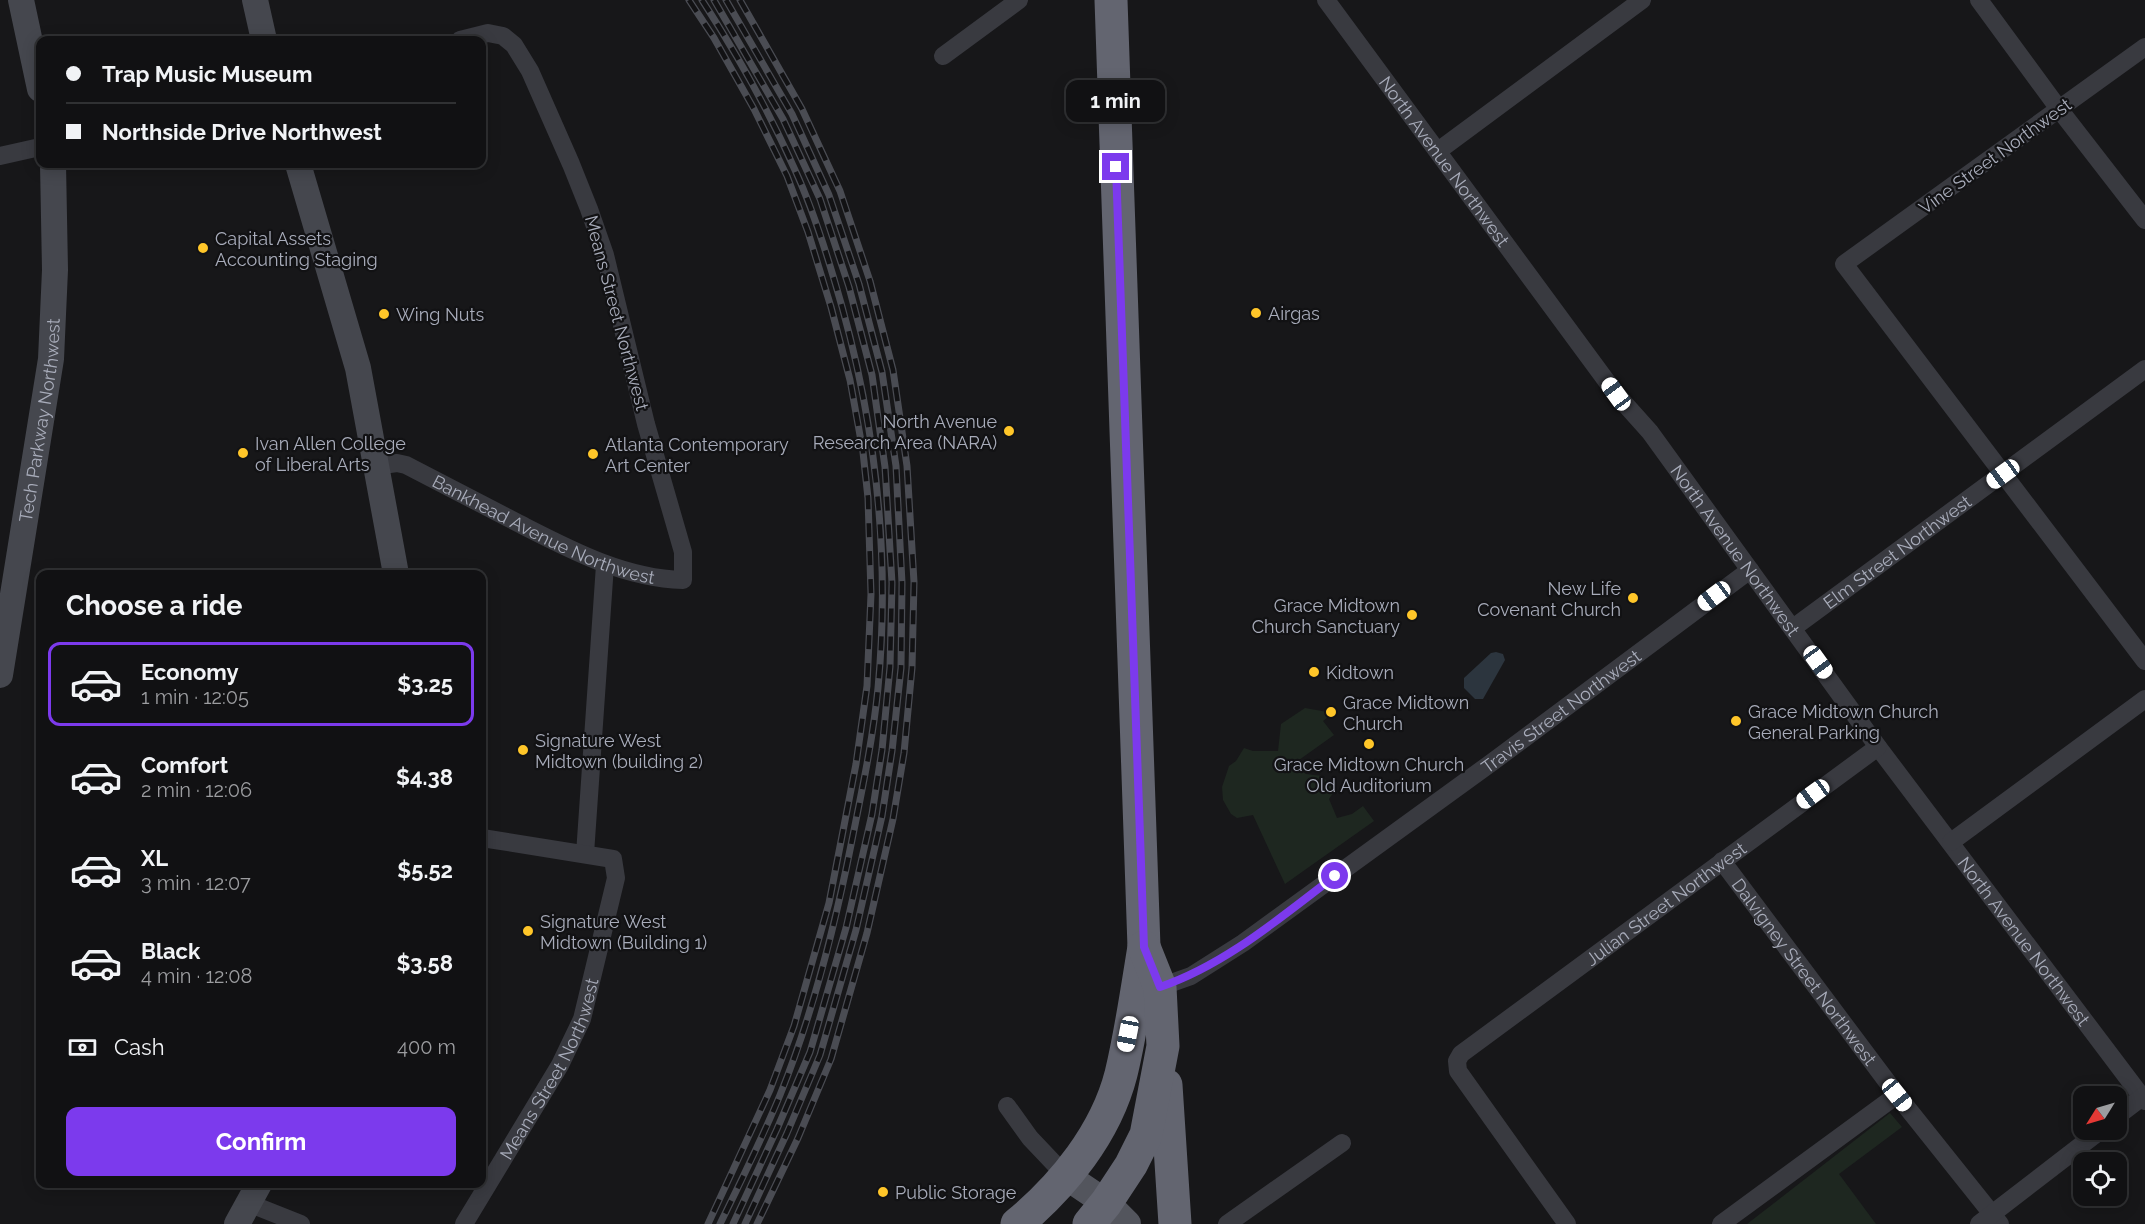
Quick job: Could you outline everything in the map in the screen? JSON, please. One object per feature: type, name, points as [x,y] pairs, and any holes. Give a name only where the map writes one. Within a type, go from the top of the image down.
[{"type":"highway","points":[[1017,1224],[1066,1176],[1096,1132],[1116,1090],[1144,947],[1111,0]]},
{"type":"highway","points":[[1144,947],[1160,987],[1175,1224]]},
{"type":"highway","points":[[1100,1220],[1146,1135],[1163,1046]]},
{"type":"main road","points":[[1066,1176],[1100,1220]]},
{"type":"street","points":[[21,0],[36,70]]},
{"type":"street","points":[[255,0],[263,36]]},
{"type":"street","points":[[943,56],[1019,0]]},
{"type":"street","name":"North Avenue Northwest","points":[[1326,0],[1616,394],[1658,441],[1878,747],[2144,1098]]},
{"type":"street","points":[[1438,151],[1642,0]]},
{"type":"street","points":[[1979,0],[2145,220]]},
{"type":"street","name":"Means Street Northwest","points":[[476,36],[488,33],[502,36],[514,45],[530,71],[572,164],[604,255],[646,424],[682,552],[683,580]]},
{"type":"street","name":"Vine Street Northwest","points":[[2003,474],[1844,264],[2145,47]]},
{"type":"street","points":[[0,156],[36,148]]},
{"type":"street","name":"Tech Parkway Northwest","points":[[0,675],[52,352],[55,227],[53,168]]},
{"type":"street","points":[[299,168],[358,368],[395,570]]},
{"type":"street","name":"Elm Street Northwest","points":[[1793,628],[2145,369]]},
{"type":"street","name":"Bankhead Avenue Northwest","points":[[375,466],[397,463],[406,465],[605,565],[659,579],[683,580]]},
{"type":"street","points":[[2003,474],[2145,661]]},
{"type":"street","points":[[486,839],[585,854],[605,565]]},
{"type":"street","name":"Travis Street Northwest","points":[[1160,987],[1188,978],[1243,943],[1491,763],[1750,570]]},
{"type":"street","points":[[1952,842],[2145,699]]},
{"type":"street","name":"Julian Street Northwest","points":[[1567,1224],[1458,1071],[1457,1061],[1461,1054],[1878,747]]},
{"type":"street","name":"Means Street Northwest","points":[[486,1188],[560,1065],[582,1019],[616,878],[613,859],[585,854]]},
{"type":"street","name":"Dalvigney Street Northwest","points":[[1722,861],[1990,1221]]},
{"type":"street","points":[[1721,1224],[1897,1095]]},
{"type":"street","points":[[2127,1110],[2144,1098]]},
{"type":"street","points":[[1007,1106],[1030,1138],[1066,1176]]},
{"type":"street","points":[[1990,1221],[2089,1140]]},
{"type":"street","points":[[1227,1224],[1342,1143]]},
{"type":"street","name":"Means Street Northwest","points":[[464,1224],[486,1188]]},
{"type":"street","points":[[248,1204],[301,1224]]},
{"type":"shaded area","points":[[1491,653],[1503,654],[1505,660],[1483,699],[1475,699],[1464,688],[1464,678]]},
{"type":"shaded area","points":[[1305,708],[1333,713],[1323,721],[1334,735],[1292,765],[1306,774],[1322,776],[1335,790],[1329,799],[1337,818],[1352,814],[1363,806],[1374,821],[1285,884],[1253,815],[1237,818],[1231,814],[1223,800],[1222,787],[1229,766],[1236,761],[1244,748],[1253,751],[1278,751],[1281,724]]},
{"type":"shaded area","points":[[1890,1113],[1902,1127],[1839,1174],[1876,1224],[1747,1224]]},
{"type":"railway","points":[[689,0],[714,38],[754,109],[787,176],[808,232],[831,307],[850,380],[863,452],[868,498],[871,594],[867,686],[856,764],[829,903],[794,1026],[770,1090],[708,1224]]},
{"type":"railway","points":[[702,0],[752,83],[785,148],[806,197],[830,265],[860,379],[869,430],[876,481],[882,584],[878,688],[873,726],[852,840],[830,937],[813,1001],[792,1064],[766,1128],[720,1224]]},
{"type":"railway","points":[[714,0],[783,119],[820,199],[849,287],[872,375],[885,467],[892,583],[890,667],[882,750],[872,814],[846,928],[810,1052],[733,1224]]},
{"type":"railway","points":[[726,0],[792,114],[829,195],[859,284],[882,372],[896,466],[902,583],[901,668],[892,751],[882,816],[856,930],[820,1055],[745,1224]]},
{"type":"railway","points":[[740,0],[802,109],[840,191],[870,281],[893,370],[907,466],[914,582],[912,668],[904,753],[893,819],[867,933],[831,1059],[798,1138],[757,1224]]},
{"type":"place","name":"Capital Assets Accounting Staging","points":[[203,248]]},
{"type":"place","name":"Airgas","points":[[1256,313]]},
{"type":"place","name":"Wing Nuts","points":[[384,314]]},
{"type":"place","name":"North Avenue Research Area (NARA)","points":[[1009,431]]},
{"type":"place","name":"Ivan Allen College of Liberal Arts","points":[[243,453]]},
{"type":"place","name":"Atlanta Contemporary Art Center","points":[[593,454]]},
{"type":"place","name":"New Life Covenant Church","points":[[1633,598]]},
{"type":"place","name":"Grace Midtown Church Sanctuary","points":[[1412,615]]},
{"type":"place","name":"Kidtown","points":[[1314,672]]},
{"type":"place","name":"Grace Midtown Church","points":[[1331,712]]},
{"type":"place","name":"Grace Midtown Church General Parking","points":[[1736,721]]},
{"type":"place","name":"Grace Midtown Church Old Auditorium","points":[[1369,744]]},
{"type":"place","name":"Signature West Midtown (building 2)","points":[[523,750]]},
{"type":"place","name":"Signature West Midtown (Building 1)","points":[[528,931]]},
{"type":"place","name":"Public Storage","points":[[883,1192]]},
{"type":"route","points":[[1116,167],[1144,947],[1160,987],[1188,978],[1243,943],[1335,876]]}]
